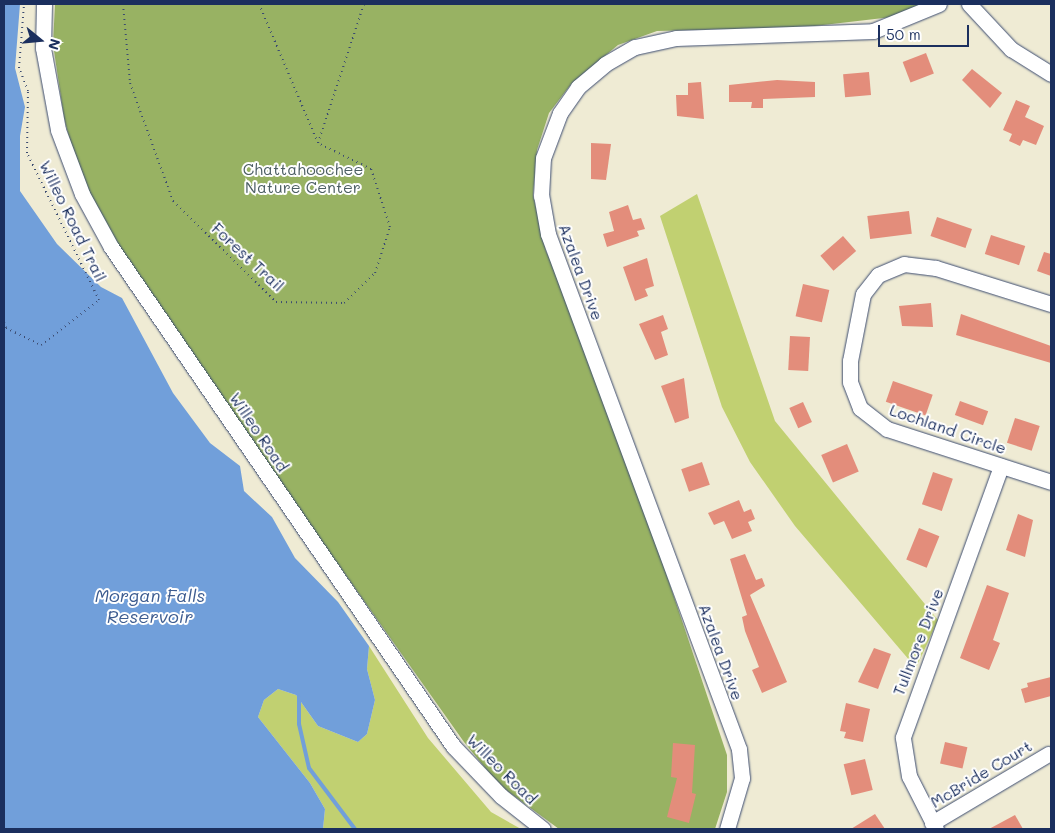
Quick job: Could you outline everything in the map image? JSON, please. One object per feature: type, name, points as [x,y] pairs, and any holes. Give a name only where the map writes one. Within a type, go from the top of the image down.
[{"type":"street","name":"Willeo Road","points":[[44,4],[43,48],[58,130],[82,194],[111,246],[453,746],[500,796],[543,829]]},
{"type":"street","name":"Azalea Drive","points":[[727,829],[742,778],[739,749],[548,234],[541,196],[543,158],[560,113],[578,88],[604,64],[635,47],[676,38],[873,31],[939,4]]},
{"type":"street","points":[[969,4],[1011,48],[1051,74]]},
{"type":"street","name":"Lochland Circle","points":[[1051,304],[914,264],[878,275],[858,307],[850,382],[860,408],[898,434],[1051,482]]},
{"type":"street","name":"Tullmore Drive","points":[[934,826],[909,776],[903,737],[1001,466]]},
{"type":"street","name":"McBride Court","points":[[934,826],[1048,754]]},
{"type":"path","name":"Willeo Road Trail","points":[[4,322],[6,328],[42,345],[99,300],[27,152],[28,91],[19,68],[24,4]]},
{"type":"path","name":"Forest Trail","points":[[123,4],[130,83],[173,201],[276,302],[344,303],[375,272],[390,227],[370,169],[318,143]]},
{"type":"path","points":[[258,4],[318,143]]},
{"type":"path","points":[[318,143],[364,4]]},
{"type":"green space","name":"Chattahoochee Nature Center","points":[[55,4],[923,4],[892,17],[806,27],[657,31],[618,45],[572,83],[549,113],[537,150],[533,195],[546,251],[588,340],[727,755],[727,792],[715,829],[559,829],[499,785],[464,742],[89,213],[64,118],[53,44]]},
{"type":"green space","points":[[697,194],[775,421],[938,620],[916,668],[795,526],[750,462],[722,407],[660,216]]},
{"type":"green space","points":[[369,646],[428,738],[491,812],[521,829],[323,829],[325,809],[310,783],[258,717],[264,700],[278,689],[296,695],[318,726],[358,742],[367,734],[375,700],[367,669]]},
{"type":"water","name":"Morgan Falls Reservoir","points":[[4,4],[20,4],[15,68],[25,107],[20,136],[20,191],[57,244],[101,287],[122,298],[173,393],[210,443],[240,466],[244,491],[272,517],[295,558],[338,602],[369,646],[367,669],[375,700],[367,734],[358,742],[318,726],[296,695],[278,689],[264,700],[258,717],[310,783],[325,809],[323,829],[4,829]]},
{"type":"building","points":[[926,53],[934,74],[911,82],[903,62]]},
{"type":"building","points":[[972,69],[1002,93],[990,108],[962,80]]},
{"type":"building","points":[[869,72],[871,95],[845,97],[843,74]]},
{"type":"building","points":[[777,80],[815,82],[815,97],[763,99],[763,108],[751,108],[752,102],[729,102],[729,85]]},
{"type":"building","points":[[701,82],[704,119],[677,116],[676,95],[688,95],[688,83]]},
{"type":"building","points":[[1016,100],[1030,106],[1025,117],[1044,126],[1036,145],[1023,140],[1020,146],[1009,141],[1012,134],[1003,130]]},
{"type":"building","points":[[591,143],[611,144],[606,180],[591,179]]},
{"type":"building","points":[[628,205],[633,220],[641,218],[645,229],[637,231],[639,236],[607,247],[603,234],[614,231],[609,212]]},
{"type":"building","points":[[909,211],[912,234],[870,239],[867,216]]},
{"type":"building","points":[[937,217],[972,229],[965,248],[930,236]]},
{"type":"building","points":[[991,235],[1025,246],[1019,265],[985,254]]},
{"type":"building","points":[[843,236],[856,251],[833,271],[820,256]]},
{"type":"building","points":[[1044,252],[1051,254],[1051,276],[1037,271]]},
{"type":"building","points":[[647,258],[654,286],[645,289],[648,296],[635,301],[623,267]]},
{"type":"building","points":[[803,284],[829,290],[822,322],[796,316]]},
{"type":"building","points":[[931,303],[933,327],[902,326],[899,306]]},
{"type":"building","points":[[961,314],[1051,346],[1051,363],[956,335]]},
{"type":"building","points":[[663,315],[668,329],[661,332],[668,355],[655,360],[639,324]]},
{"type":"building","points":[[790,336],[810,337],[808,371],[788,370]]},
{"type":"building","points":[[684,378],[689,418],[675,423],[661,386]]},
{"type":"building","points":[[893,381],[933,395],[926,415],[886,402]]},
{"type":"building","points":[[960,401],[988,411],[983,425],[955,415]]},
{"type":"building","points":[[803,402],[812,422],[798,428],[789,408]]},
{"type":"building","points":[[1015,418],[1040,426],[1032,451],[1007,443]]},
{"type":"building","points":[[847,444],[859,472],[833,483],[821,455]]},
{"type":"building","points":[[702,462],[710,485],[689,492],[681,469]]},
{"type":"building","points":[[933,472],[953,479],[942,511],[922,504]]},
{"type":"building","points":[[739,500],[744,512],[751,509],[755,519],[748,522],[752,531],[732,539],[724,521],[714,525],[708,513]]},
{"type":"building","points":[[1018,514],[1033,520],[1025,557],[1006,550]]},
{"type":"building","points":[[919,528],[939,536],[927,568],[906,560]]},
{"type":"building","points":[[745,554],[756,580],[762,578],[765,586],[750,595],[787,682],[762,693],[752,670],[759,667],[745,631],[742,617],[747,615],[730,559]]},
{"type":"building","points":[[987,585],[1009,593],[993,640],[1000,643],[989,670],[960,658]]},
{"type":"building","points":[[874,648],[891,654],[878,689],[858,682]]},
{"type":"building","points":[[1051,677],[1051,696],[1025,703],[1021,689],[1028,687],[1027,683]]},
{"type":"building","points":[[846,703],[870,709],[863,742],[844,738],[846,732],[840,731]]},
{"type":"building","points":[[945,742],[967,747],[962,769],[940,763]]},
{"type":"building","points":[[673,743],[695,745],[692,793],[696,794],[689,823],[667,817],[677,778],[671,777]]},
{"type":"building","points":[[865,759],[873,790],[851,795],[844,764]]},
{"type":"building","points":[[875,814],[885,829],[851,829]]},
{"type":"building","points":[[1015,815],[1023,829],[989,829]]},
{"type":"waterway","points":[[299,697],[299,724],[309,768],[355,829]]}]
